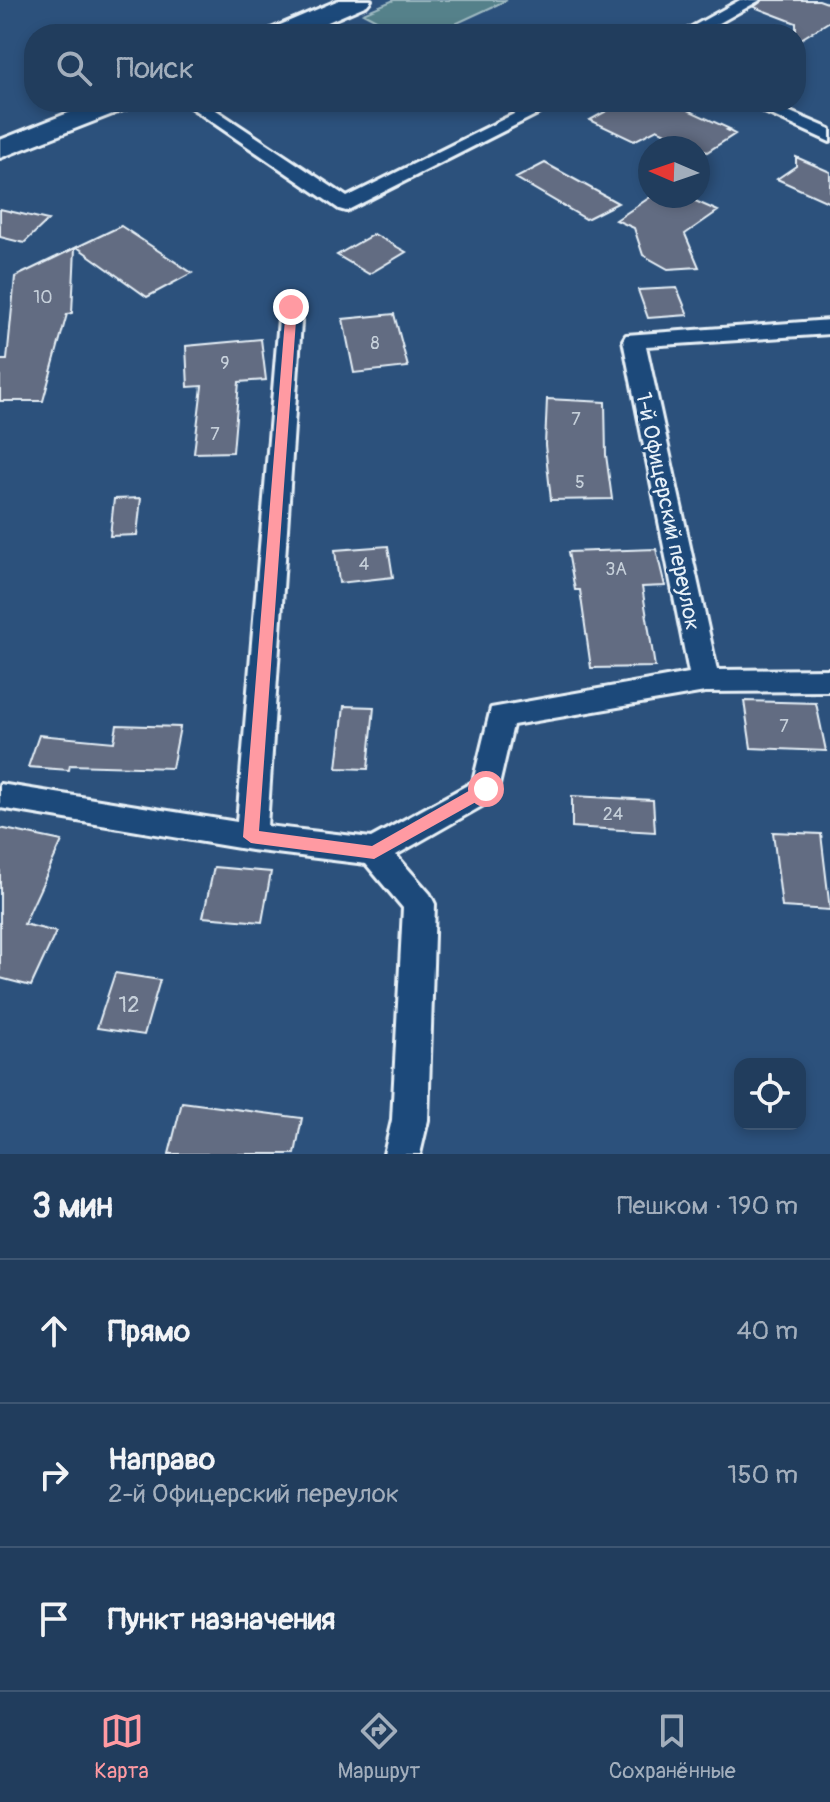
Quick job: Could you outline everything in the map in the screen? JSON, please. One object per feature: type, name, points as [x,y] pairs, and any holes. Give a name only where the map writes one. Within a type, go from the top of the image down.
[{"type":"main road","points":[[303,24],[359,0]]},
{"type":"main road","points":[[0,150],[94,112]]},
{"type":"street","points":[[706,24],[752,0]]},
{"type":"street","points":[[207,112],[346,205],[532,112]]},
{"type":"street","points":[[775,112],[830,136]]},
{"type":"street","points":[[251,837],[291,307]]},
{"type":"street","name":"1-й Офицерский переулок","points":[[705,681],[634,340],[830,327]]},
{"type":"street","points":[[0,796],[251,837],[374,852],[486,789],[501,716],[705,681],[830,680]]},
{"type":"street","points":[[374,852],[419,904],[410,1120],[402,1154]]},
{"type":"green space","points":[[394,0],[507,0],[455,24],[384,24],[363,13]]},
{"type":"building","points":[[763,0],[819,0],[830,4],[830,21],[806,36],[806,24],[796,24],[754,7]]},
{"type":"building","points":[[605,112],[692,112],[735,134],[710,150],[710,136],[672,136],[657,129],[638,136],[634,141],[590,120]]},
{"type":"building","points":[[796,157],[830,172],[830,203],[777,179],[796,166]]},
{"type":"building","points":[[545,163],[618,203],[586,219],[516,178]]},
{"type":"building","points":[[638,205],[638,208],[710,207],[718,211],[685,234],[699,267],[668,269],[643,255],[634,228],[616,220]]},
{"type":"building","points":[[0,209],[48,220],[24,243],[0,237]]},
{"type":"building","points":[[121,226],[192,273],[147,297],[77,247]]},
{"type":"building","points":[[374,234],[406,252],[369,274],[337,255]]},
{"type":"building","points":[[75,248],[72,313],[67,314],[43,401],[0,401],[0,360],[7,360],[15,277]]},
{"type":"building","points":[[677,288],[688,315],[648,318],[638,290]]},
{"type":"building","points":[[394,314],[408,367],[354,373],[343,319]]},
{"type":"building","points":[[261,339],[266,380],[239,382],[233,452],[194,453],[202,386],[188,387],[186,346]]},
{"type":"building","points":[[547,399],[605,402],[606,455],[612,499],[551,500],[545,445]]},
{"type":"building","points":[[141,498],[137,535],[110,536],[114,499]]},
{"type":"building","points":[[388,546],[393,577],[339,583],[335,550]]},
{"type":"building","points":[[656,549],[665,586],[642,587],[655,667],[591,668],[580,590],[575,590],[568,552]]},
{"type":"building","points":[[744,701],[816,703],[826,751],[751,748]]},
{"type":"building","points":[[344,706],[374,707],[368,769],[337,768]]},
{"type":"building","points":[[117,725],[180,727],[172,768],[70,765],[69,770],[28,767],[39,735],[114,742]]},
{"type":"building","points":[[572,796],[653,800],[655,832],[572,827]]},
{"type":"building","points":[[0,828],[62,841],[24,924],[56,932],[31,986],[0,978]]},
{"type":"building","points":[[773,832],[821,834],[830,910],[782,907]]},
{"type":"building","points":[[214,867],[271,872],[262,922],[203,917]]},
{"type":"building","points":[[115,973],[160,980],[144,1035],[97,1028]]},
{"type":"building","points":[[182,1102],[302,1118],[295,1154],[169,1154]]},
{"type":"route","points":[[291,307],[251,837],[374,852],[486,789]]}]
